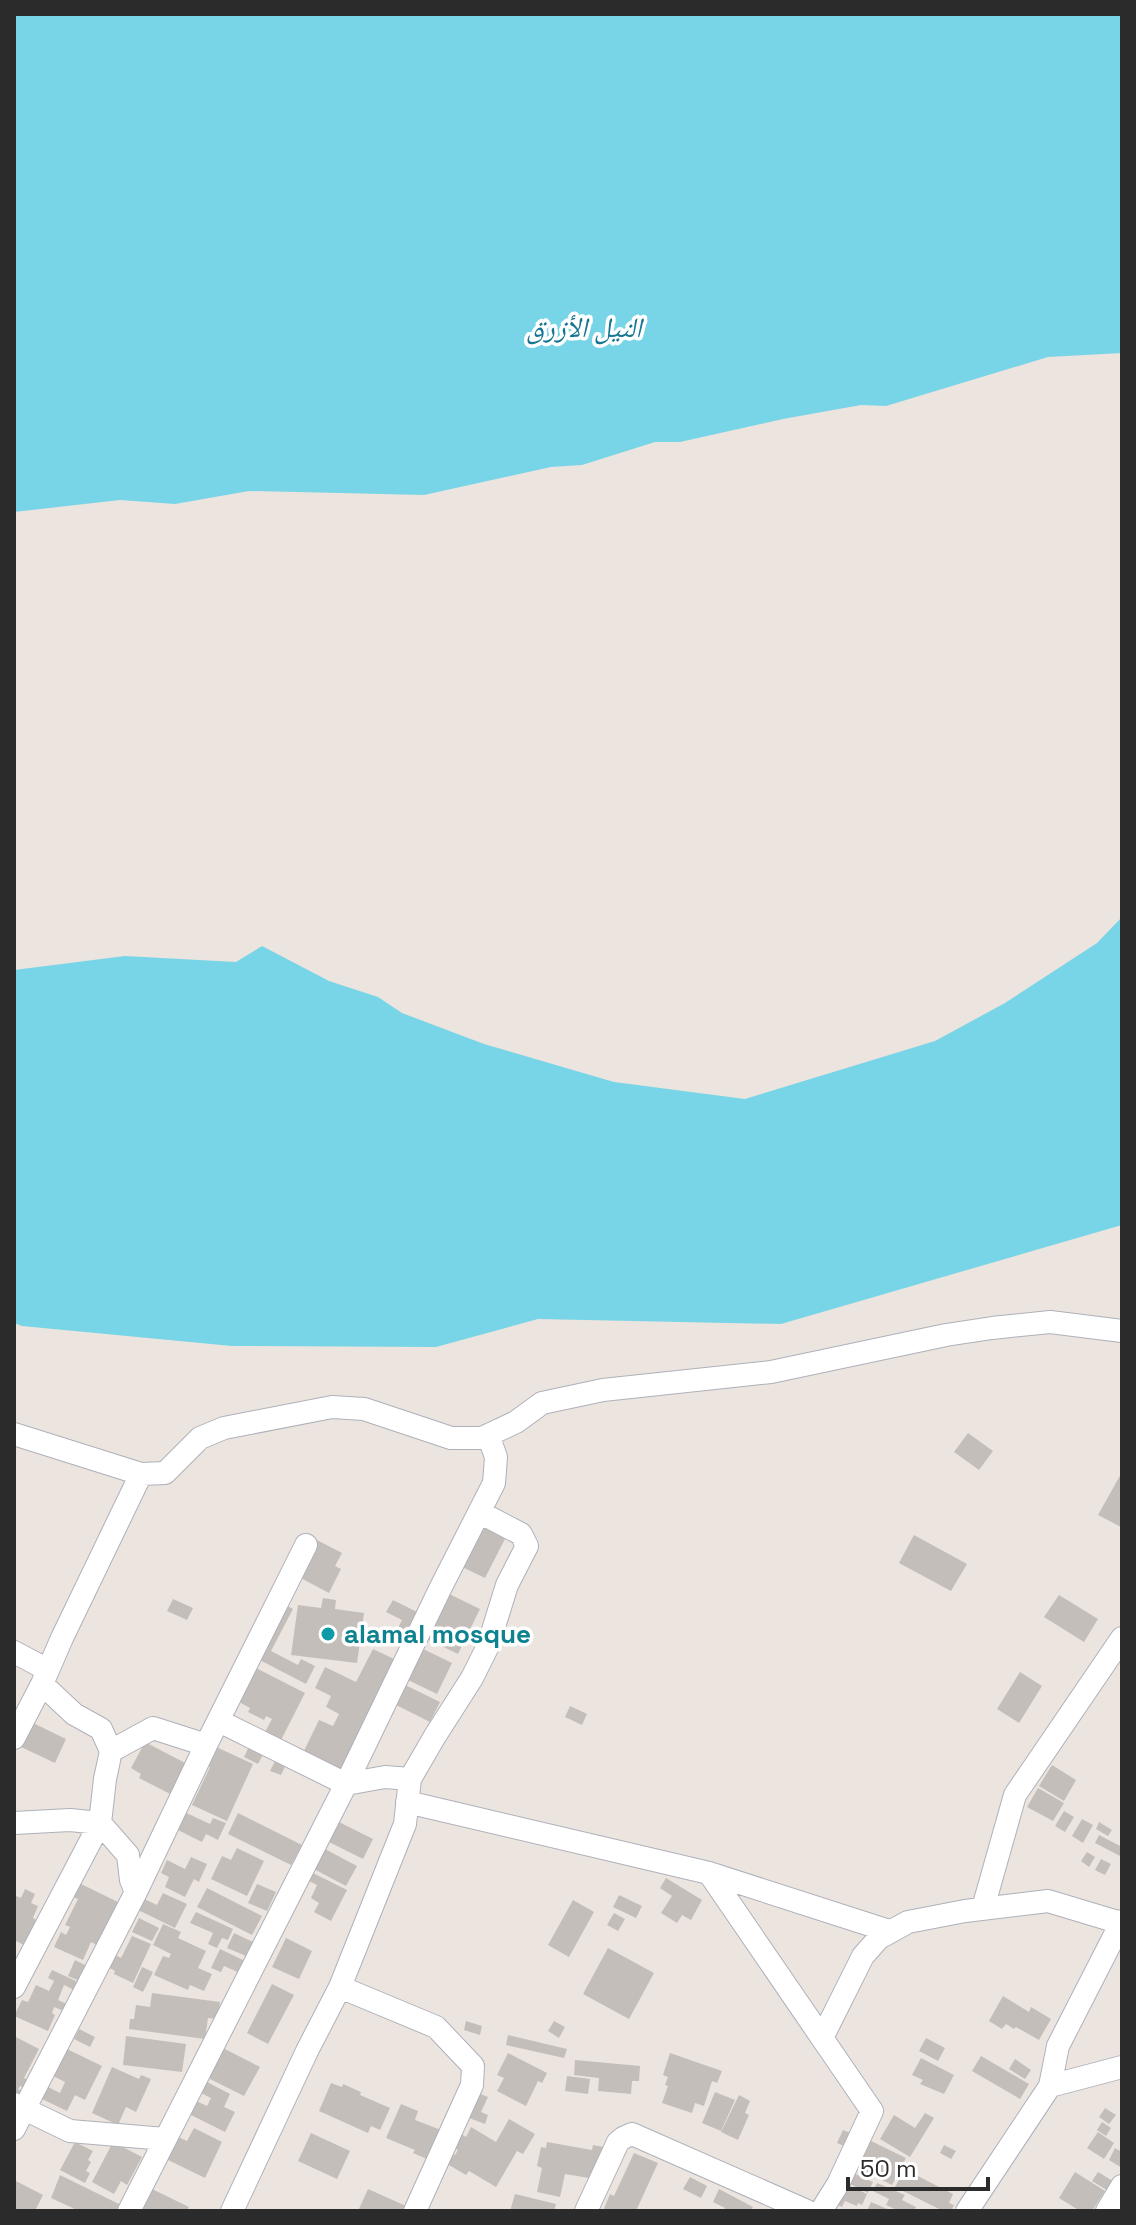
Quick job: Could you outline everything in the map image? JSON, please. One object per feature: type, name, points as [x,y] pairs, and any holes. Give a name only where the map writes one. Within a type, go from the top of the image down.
[{"type":"street","points":[[14,1434],[141,1474],[165,1473],[200,1438],[224,1428],[332,1407],[364,1409],[451,1438],[482,1438],[516,1422],[542,1403],[603,1390],[771,1372],[992,1328],[1050,1322],[1122,1331]]},
{"type":"street","points":[[129,2211],[346,1784],[494,1483],[496,1457],[488,1435]]},
{"type":"street","points":[[14,1738],[141,1474]]},
{"type":"street","points":[[232,2211],[340,1987],[405,1824],[410,1779],[472,1678],[488,1646],[507,1585],[527,1546],[521,1534],[479,1512]]},
{"type":"street","points":[[165,2139],[70,2131],[17,2114],[136,1892],[306,1545]]},
{"type":"street","points":[[983,1908],[1015,1795],[1122,1639]]},
{"type":"street","points":[[14,1652],[45,1677],[74,1714],[101,1729],[111,1751],[100,1823],[14,1987]]},
{"type":"street","points":[[219,1721],[346,1784],[385,1777],[410,1779]]},
{"type":"street","points":[[111,1751],[153,1728],[206,1745]]},
{"type":"street","points":[[407,1802],[709,1873],[889,1931]]},
{"type":"street","points":[[14,1823],[70,1820],[100,1823],[128,1855],[136,1892]]},
{"type":"street","points":[[709,1873],[872,2111],[838,2184],[821,2211]]},
{"type":"street","points":[[822,2038],[871,1946],[889,1931],[918,1919],[1048,1901],[1122,1922],[1058,2046],[1050,2086],[967,2211]]},
{"type":"street","points":[[340,1987],[436,2027],[473,2066],[472,2085],[415,2211]]},
{"type":"street","points":[[1050,2086],[1122,2067]]},
{"type":"street","points":[[586,2211],[618,2142],[632,2134],[807,2211]]},
{"type":"street","points":[[1107,2211],[1122,2186]]},
{"type":"water","name":"النيل الأزرق","points":[[14,14],[1122,14],[1122,353],[1048,357],[886,406],[861,405],[680,442],[655,442],[582,465],[551,467],[424,495],[249,491],[175,504],[120,500],[14,512]]},
{"type":"water","points":[[1122,917],[1122,1225],[781,1324],[538,1319],[436,1347],[232,1346],[14,1323],[14,970],[125,956],[236,962],[262,946],[329,981],[378,997],[402,1013],[484,1044],[614,1082],[745,1099],[935,1041],[1005,1003],[1097,943]]},
{"type":"building","points":[[968,1433],[993,1451],[979,1470],[954,1452]]},
{"type":"building","points":[[1122,1472],[1122,1525],[1121,1527],[1098,1515]]},
{"type":"building","points":[[483,1523],[507,1535],[485,1578],[462,1567]]},
{"type":"building","points":[[914,1535],[967,1564],[951,1591],[899,1563]]},
{"type":"building","points":[[313,1538],[342,1553],[335,1566],[341,1569],[329,1593],[295,1575]]},
{"type":"building","points":[[445,1592],[480,1609],[458,1654],[423,1637]]},
{"type":"building","points":[[1059,1595],[1098,1619],[1084,1642],[1044,1617]]},
{"type":"building","name":"alamal mosque","points":[[323,1598],[336,1600],[335,1609],[364,1613],[357,1663],[291,1655],[298,1605],[321,1608]]},
{"type":"building","points":[[173,1599],[193,1608],[187,1620],[167,1611]]},
{"type":"building","points":[[393,1600],[419,1613],[408,1635],[397,1630],[402,1620],[386,1612]]},
{"type":"building","points":[[282,1603],[293,1609],[271,1651],[298,1665],[301,1659],[315,1666],[306,1684],[254,1657]]},
{"type":"building","points":[[417,1646],[452,1663],[437,1694],[402,1677]]},
{"type":"building","points":[[373,1649],[394,1659],[338,1775],[301,1757],[319,1720],[333,1726],[339,1714],[326,1707],[331,1696],[315,1688],[325,1667],[356,1682]]},
{"type":"building","points":[[256,1668],[305,1693],[280,1742],[264,1734],[272,1719],[266,1716],[264,1720],[248,1712],[250,1708],[239,1702]]},
{"type":"building","points":[[1020,1672],[1042,1686],[1019,1723],[997,1709]]},
{"type":"building","points":[[399,1682],[440,1702],[430,1722],[390,1702]]},
{"type":"building","points":[[570,1706],[587,1714],[582,1725],[565,1717]]},
{"type":"building","points":[[33,1723],[66,1739],[55,1763],[21,1747]]},
{"type":"building","points":[[252,1740],[267,1747],[258,1764],[244,1757]]},
{"type":"building","points":[[145,1742],[189,1765],[174,1796],[139,1778],[141,1774],[131,1768]]},
{"type":"building","points":[[212,1745],[253,1764],[227,1821],[192,1805],[210,1767],[203,1764]]},
{"type":"building","points":[[279,1753],[289,1758],[281,1775],[270,1771]]},
{"type":"building","points":[[1052,1765],[1076,1780],[1064,1801],[1039,1786]]},
{"type":"building","points":[[1038,1788],[1064,1803],[1053,1821],[1027,1807]]},
{"type":"building","points":[[180,1810],[210,1824],[213,1818],[226,1823],[218,1840],[206,1834],[202,1842],[172,1827]]},
{"type":"building","points":[[1064,1811],[1074,1817],[1065,1832],[1055,1826]]},
{"type":"building","points":[[238,1813],[302,1845],[291,1865],[228,1834]]},
{"type":"building","points":[[1082,1819],[1093,1825],[1083,1843],[1072,1836]]},
{"type":"building","points":[[337,1821],[373,1839],[363,1859],[327,1841]]},
{"type":"building","points":[[1099,1822],[1112,1830],[1108,1836],[1096,1829]]},
{"type":"building","points":[[1099,1835],[1122,1847],[1122,1857],[1095,1843]]},
{"type":"building","points":[[237,1848],[264,1861],[247,1896],[211,1879],[222,1856],[231,1860]]},
{"type":"building","points":[[323,1848],[357,1866],[346,1886],[312,1868]]},
{"type":"building","points":[[1087,1852],[1095,1857],[1089,1867],[1081,1861]]},
{"type":"building","points":[[191,1857],[207,1864],[199,1882],[194,1879],[185,1897],[165,1887],[169,1877],[161,1873],[167,1860],[185,1869]]},
{"type":"building","points":[[1101,1859],[1111,1864],[1105,1875],[1095,1870]]},
{"type":"building","points":[[309,1871],[347,1890],[331,1921],[314,1912],[319,1903],[311,1898],[317,1885],[305,1879]]},
{"type":"building","points":[[666,1878],[702,1900],[691,1920],[682,1915],[677,1923],[661,1913],[672,1896],[660,1888]]},
{"type":"building","points":[[77,1882],[122,1904],[101,1947],[91,1942],[83,1960],[54,1947],[61,1932],[66,1935],[70,1927],[65,1925],[78,1899],[70,1896]]},
{"type":"building","points":[[257,1884],[276,1892],[267,1911],[248,1903]]},
{"type":"building","points":[[207,1888],[262,1916],[252,1935],[197,1907]]},
{"type":"building","points":[[25,1889],[35,1894],[31,1903],[38,1906],[33,1918],[36,1920],[24,1945],[14,1940],[14,1895],[21,1898]]},
{"type":"building","points":[[163,1893],[187,1904],[175,1928],[136,1909],[142,1898],[157,1905]]},
{"type":"building","points":[[619,1895],[642,1906],[636,1918],[613,1907]]},
{"type":"building","points":[[573,1900],[594,1912],[569,1957],[548,1945]]},
{"type":"building","points":[[196,1912],[233,1929],[228,1940],[222,1938],[217,1948],[208,1944],[213,1933],[190,1923]]},
{"type":"building","points":[[614,1913],[625,1919],[618,1931],[607,1925]]},
{"type":"building","points":[[139,1918],[159,1928],[152,1941],[132,1932]]},
{"type":"building","points":[[163,1924],[181,1932],[178,1938],[206,1951],[198,1968],[212,1974],[204,1991],[190,1985],[188,1990],[154,1975],[163,1956],[169,1958],[171,1954],[153,1945]]},
{"type":"building","points":[[234,1933],[253,1942],[246,1956],[227,1948]]},
{"type":"building","points":[[132,1936],[151,1944],[133,1983],[114,1974],[115,1971],[106,1966],[112,1953],[121,1958]]},
{"type":"building","points":[[286,1938],[312,1951],[299,1979],[272,1967]]},
{"type":"building","points":[[608,1948],[654,1973],[629,2019],[583,1994]]},
{"type":"building","points":[[220,1949],[245,1961],[240,1973],[224,1966],[221,1972],[211,1968]]},
{"type":"building","points":[[75,1960],[91,1968],[84,1983],[68,1976]]},
{"type":"building","points":[[142,1967],[153,1972],[143,1992],[133,1987]]},
{"type":"building","points":[[52,1970],[78,1982],[74,1990],[64,1985],[58,2000],[69,2005],[66,2012],[54,2007],[52,2013],[55,2015],[48,2031],[14,2016],[22,2000],[28,2002],[36,1985],[49,1991],[54,1981],[48,1978]]},
{"type":"building","points":[[272,1984],[294,1995],[268,2044],[247,2033]]},
{"type":"building","points":[[152,1993],[220,2002],[218,2019],[208,2018],[205,2039],[129,2029],[136,2005],[150,2007]]},
{"type":"building","points":[[1003,1996],[1029,2012],[1031,2007],[1051,2019],[1039,2040],[1016,2027],[1014,2029],[1006,2024],[1002,2029],[989,2021]]},
{"type":"building","points":[[466,2021],[482,2026],[480,2035],[464,2030]]},
{"type":"building","points":[[554,2021],[565,2027],[559,2038],[548,2031]]},
{"type":"building","points":[[79,2029],[95,2037],[90,2047],[74,2039]]},
{"type":"building","points":[[508,2035],[567,2049],[564,2058],[506,2045]]},
{"type":"building","points":[[14,2036],[39,2049],[24,2078],[28,2080],[24,2088],[20,2086],[18,2089],[26,2093],[14,2097]]},
{"type":"building","points":[[126,2036],[186,2044],[182,2072],[123,2065]]},
{"type":"building","points":[[926,2038],[945,2048],[938,2061],[919,2051]]},
{"type":"building","points":[[223,2048],[260,2067],[244,2096],[208,2078]]},
{"type":"building","points":[[67,2049],[102,2066],[85,2100],[75,2095],[67,2111],[42,2099],[48,2087],[60,2093],[65,2082],[53,2076]]},
{"type":"building","points":[[508,2053],[547,2073],[542,2083],[538,2081],[526,2106],[497,2091],[504,2078],[497,2075]]},
{"type":"building","points":[[670,2053],[722,2071],[717,2083],[712,2081],[704,2106],[695,2103],[692,2113],[662,2103],[668,2086],[665,2085],[668,2077],[663,2075]]},
{"type":"building","points":[[981,2056],[1029,2084],[1020,2099],[972,2071]]},
{"type":"building","points":[[921,2058],[954,2075],[944,2094],[920,2084],[923,2080],[912,2075]]},
{"type":"building","points":[[1015,2059],[1031,2070],[1025,2079],[1009,2069]]},
{"type":"building","points":[[575,2060],[640,2066],[639,2081],[632,2081],[631,2094],[598,2091],[599,2078],[574,2075]]},
{"type":"building","points":[[112,2067],[139,2079],[141,2075],[151,2079],[136,2112],[126,2107],[118,2125],[92,2113]]},
{"type":"building","points":[[567,2076],[590,2079],[588,2094],[565,2091]]},
{"type":"building","points":[[207,2082],[230,2094],[224,2107],[235,2112],[225,2132],[187,2113],[194,2100],[207,2106],[211,2098],[201,2093]]},
{"type":"building","points":[[331,2083],[342,2087],[343,2084],[390,2108],[380,2130],[371,2126],[368,2133],[319,2111]]},
{"type":"building","points":[[473,2091],[488,2097],[481,2112],[488,2115],[485,2124],[469,2118]]},
{"type":"building","points":[[715,2092],[735,2100],[721,2131],[702,2123]]},
{"type":"building","points":[[739,2095],[750,2101],[745,2113],[749,2115],[738,2140],[721,2132]]},
{"type":"building","points":[[401,2104],[418,2111],[415,2120],[441,2130],[429,2160],[413,2153],[415,2150],[386,2138]]},
{"type":"building","points":[[1105,2108],[1116,2115],[1109,2124],[1099,2117]]},
{"type":"building","points":[[925,2113],[934,2118],[910,2157],[880,2139],[894,2115],[915,2128]]},
{"type":"building","points":[[509,2119],[535,2134],[523,2154],[517,2151],[496,2187],[469,2171],[466,2175],[444,2162],[449,2152],[455,2155],[458,2150],[452,2147],[460,2133],[466,2137],[471,2127],[496,2142]]},
{"type":"building","points":[[1102,2122],[1111,2128],[1106,2136],[1097,2130]]},
{"type":"building","points":[[194,2128],[222,2142],[205,2178],[166,2159],[178,2137],[187,2141]]},
{"type":"building","points":[[843,2130],[855,2135],[849,2148],[837,2143]]},
{"type":"building","points":[[1098,2132],[1114,2143],[1104,2159],[1087,2148]]},
{"type":"building","points":[[311,2133],[350,2151],[337,2179],[298,2161]]},
{"type":"building","points":[[871,2141],[906,2158],[892,2185],[858,2168]]},
{"type":"building","points":[[75,2142],[93,2151],[88,2160],[91,2162],[86,2171],[90,2173],[85,2183],[60,2170]]},
{"type":"building","points":[[113,2142],[142,2157],[127,2185],[121,2181],[114,2194],[92,2182]]},
{"type":"building","points":[[547,2142],[592,2150],[593,2145],[604,2147],[595,2179],[565,2174],[560,2197],[537,2192],[542,2168],[537,2166],[541,2147],[546,2148]]},
{"type":"building","points":[[944,2145],[956,2151],[951,2159],[940,2153]]},
{"type":"building","points":[[1115,2148],[1122,2152],[1122,2168],[1109,2160]]},
{"type":"building","points":[[634,2153],[658,2163],[636,2211],[603,2211],[610,2194],[614,2196]]},
{"type":"building","points":[[851,2172],[873,2182],[868,2193],[846,2182]]},
{"type":"building","points":[[910,2172],[953,2194],[949,2203],[954,2205],[951,2211],[943,2211],[895,2187],[901,2176],[906,2179]]},
{"type":"building","points":[[1075,2172],[1105,2191],[1092,2211],[1080,2211],[1059,2198]]},
{"type":"building","points":[[1098,2172],[1116,2183],[1110,2192],[1092,2181]]},
{"type":"building","points":[[60,2175],[123,2206],[120,2211],[79,2211],[51,2198]]},
{"type":"building","points":[[690,2177],[707,2186],[701,2198],[683,2189]]},
{"type":"building","points":[[14,2180],[43,2195],[35,2211],[14,2211]]},
{"type":"building","points":[[844,2183],[867,2194],[862,2205],[845,2201],[842,2207],[834,2203]]},
{"type":"building","points":[[877,2183],[905,2195],[902,2200],[916,2207],[914,2211],[899,2211],[886,2205],[889,2199],[873,2191]]},
{"type":"building","points":[[152,2189],[189,2207],[187,2211],[141,2211]]},
{"type":"building","points":[[368,2189],[406,2206],[403,2211],[358,2211]]},
{"type":"building","points":[[719,2189],[753,2207],[751,2211],[723,2211],[725,2208],[713,2202]]},
{"type":"building","points":[[515,2194],[556,2204],[554,2211],[510,2211]]},
{"type":"building","points":[[871,2202],[892,2211],[867,2211]]},
{"type":"place","name":"alamal mosque","points":[[328,1634]]}]
